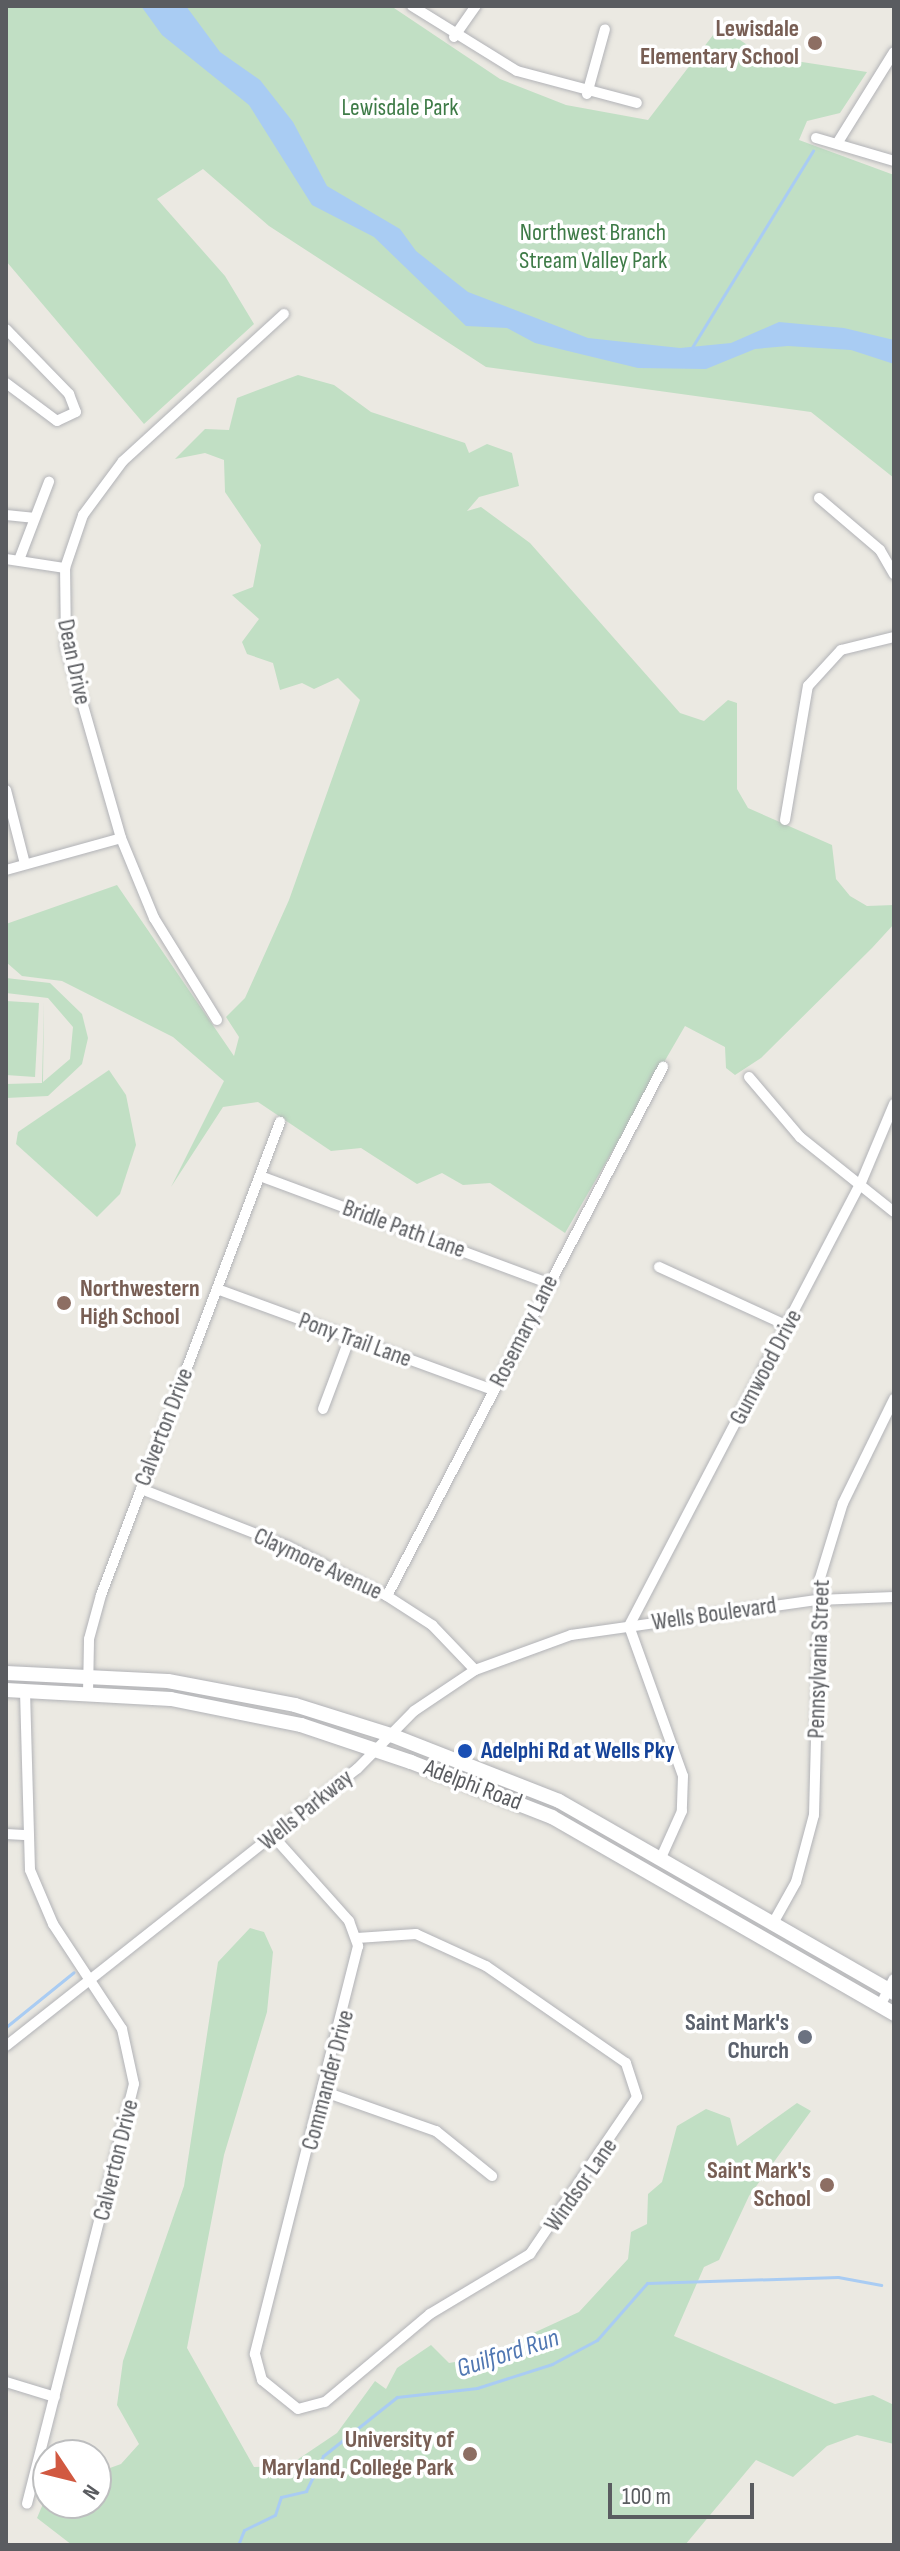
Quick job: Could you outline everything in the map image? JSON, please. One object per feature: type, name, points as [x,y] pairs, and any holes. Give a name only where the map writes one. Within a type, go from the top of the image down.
[{"type":"main road","name":"Adelphi Road","points":[[6,1673],[88,1675],[254,1697],[391,1735],[547,1795],[772,1925],[892,1987]]},
{"type":"main road","name":"Adelphi Road","points":[[6,1690],[151,1696],[257,1716],[377,1750],[552,1817],[894,2014]]},
{"type":"street","points":[[412,6],[454,37],[517,71],[587,94],[637,103]]},
{"type":"street","points":[[454,37],[476,6]]},
{"type":"street","points":[[587,94],[605,29]]},
{"type":"street","points":[[838,142],[894,52]]},
{"type":"street","points":[[816,138],[894,161]]},
{"type":"street","name":"Dean Drive","points":[[217,1020],[154,918],[121,838],[66,646],[65,568],[83,515],[123,461],[284,314]]},
{"type":"street","points":[[6,329],[69,394],[76,412],[57,421],[6,383]]},
{"type":"street","points":[[19,560],[49,482]]},
{"type":"street","points":[[819,498],[880,550],[894,574]]},
{"type":"street","points":[[6,515],[33,518]]},
{"type":"street","points":[[6,559],[65,568]]},
{"type":"street","points":[[785,820],[808,686],[841,650],[894,637]]},
{"type":"street","points":[[6,790],[25,864]]},
{"type":"street","points":[[6,870],[121,838]]},
{"type":"street","name":"Rosemary Lane","points":[[387,1596],[663,1067]]},
{"type":"street","points":[[749,1077],[790,1127],[894,1212]]},
{"type":"street","name":"Gumwood Drive","points":[[629,1626],[860,1185],[894,1104]]},
{"type":"street","name":"Calverton Drive","points":[[88,1693],[94,1617],[280,1122]]},
{"type":"street","name":"Bridle Path Lane","points":[[260,1176],[548,1283]]},
{"type":"street","points":[[659,1267],[788,1326]]},
{"type":"street","name":"Pony Trail Lane","points":[[217,1289],[493,1390]]},
{"type":"street","points":[[323,1409],[350,1337]]},
{"type":"street","name":"Pennsylvania Street","points":[[772,1925],[796,1882],[814,1815],[817,1600],[843,1503],[894,1399]]},
{"type":"street","name":"Claymore Avenue","points":[[141,1489],[287,1546],[387,1596],[432,1625],[475,1670]]},
{"type":"street","name":"Wells Boulevard","points":[[629,1626],[817,1600],[894,1597]]},
{"type":"street","points":[[629,1626],[683,1776],[682,1811],[660,1860]]},
{"type":"street","name":"Wells Parkway","points":[[6,2046],[274,1837],[391,1735],[475,1670],[548,1641],[629,1626]]},
{"type":"street","name":"Calverton Drive","points":[[25,1691],[24,1835],[45,1910],[94,1980],[127,2041],[134,2084],[27,2504]]},
{"type":"street","points":[[6,1834],[24,1835]]},
{"type":"street","points":[[274,1837],[357,1938]]},
{"type":"street","name":"Windsor Lane","points":[[256,2348],[259,2374],[278,2399],[298,2409],[325,2402],[430,2314],[538,2246],[636,2102],[626,2063],[486,1966],[416,1934],[357,1938]]},
{"type":"street","name":"Commander Drive","points":[[256,2348],[357,1966],[357,1938]]},
{"type":"street","points":[[880,2006],[892,1987]]},
{"type":"street","points":[[325,2092],[436,2131],[492,2176]]},
{"type":"street","points":[[6,2382],[55,2397]]},
{"type":"green space","name":"Northwest Branch Stream Valley Park","points":[[6,6],[391,6],[500,79],[566,105],[648,120],[720,26],[763,56],[867,72],[840,113],[807,121],[799,140],[894,175],[894,478],[811,412],[486,367],[269,226],[203,169],[157,199],[225,276],[254,324],[144,424],[6,261]]},
{"type":"green space","points":[[298,375],[334,385],[371,412],[465,443],[469,453],[487,444],[512,453],[519,486],[479,497],[467,511],[481,507],[530,543],[680,713],[704,721],[728,700],[737,703],[737,789],[748,808],[832,845],[836,879],[850,896],[867,906],[894,905],[894,924],[872,948],[761,1058],[735,1075],[726,1068],[725,1047],[685,1026],[565,1233],[490,1183],[463,1185],[442,1173],[417,1184],[361,1148],[331,1151],[258,1102],[223,1107],[171,1187],[224,1081],[173,1037],[62,981],[22,976],[6,962],[6,924],[117,885],[234,1056],[239,1037],[226,1017],[245,998],[289,900],[360,700],[338,678],[314,689],[302,683],[280,690],[273,663],[247,654],[242,642],[259,619],[232,595],[253,587],[261,545],[225,492],[224,460],[205,453],[175,459],[205,429],[229,430],[237,398]]},
{"type":"green space","points":[[6,978],[50,983],[82,1014],[88,1038],[82,1064],[48,1096],[6,1098],[6,1084],[42,1083],[44,1000],[43,1082],[70,1059],[73,1027],[48,998],[6,993]]},
{"type":"green space","points":[[6,1001],[39,1003],[35,1077],[6,1075]]},
{"type":"green space","points":[[109,1070],[126,1095],[136,1145],[120,1194],[97,1217],[16,1144],[18,1132]]},
{"type":"green space","points":[[250,1928],[264,1932],[273,1952],[267,2012],[224,2155],[187,2348],[254,2467],[288,2466],[337,2433],[375,2381],[386,2389],[397,2368],[431,2345],[449,2363],[479,2358],[579,2312],[628,2259],[631,2232],[647,2224],[648,2194],[662,2182],[677,2126],[706,2109],[730,2118],[737,2146],[797,2103],[811,2111],[749,2196],[719,2260],[704,2267],[674,2336],[835,2404],[873,2395],[894,2405],[894,2444],[857,2435],[827,2446],[793,2477],[756,2460],[685,2545],[72,2545],[38,2519],[112,2519],[112,2467],[121,2464],[139,2444],[117,2405],[123,2361],[184,2186],[218,1962]]},
{"type":"water","points":[[141,6],[186,6],[220,52],[260,80],[293,122],[327,186],[400,229],[416,251],[468,292],[588,338],[680,348],[731,343],[779,322],[844,328],[894,340],[894,364],[851,350],[788,346],[755,349],[706,369],[638,368],[535,343],[507,328],[466,326],[374,237],[312,205],[249,105],[162,35]]},
{"type":"waterway","points":[[691,349],[813,151]]},
{"type":"waterway","points":[[6,2027],[74,1972]]},
{"type":"waterway","name":"Guilford Run","points":[[238,2545],[244,2530],[275,2515],[281,2497],[306,2491],[323,2456],[397,2397],[477,2388],[552,2364],[597,2340],[647,2283],[838,2277],[881,2285]]},
{"type":"place","name":"Lewisdale Elementary School","points":[[815,43]]},
{"type":"place","name":"Northwestern High School","points":[[64,1303]]},
{"type":"place","name":"Adelphi Rd at Wells Pky","points":[[465,1751]]},
{"type":"place","name":"Saint Mark's Church","points":[[805,2037]]},
{"type":"place","name":"Saint Mark's School","points":[[827,2185]]},
{"type":"place","name":"University of Maryland, College Park","points":[[470,2454]]},
{"type":"park label","name":"Lewisdale Park","points":[[400,108]]}]
